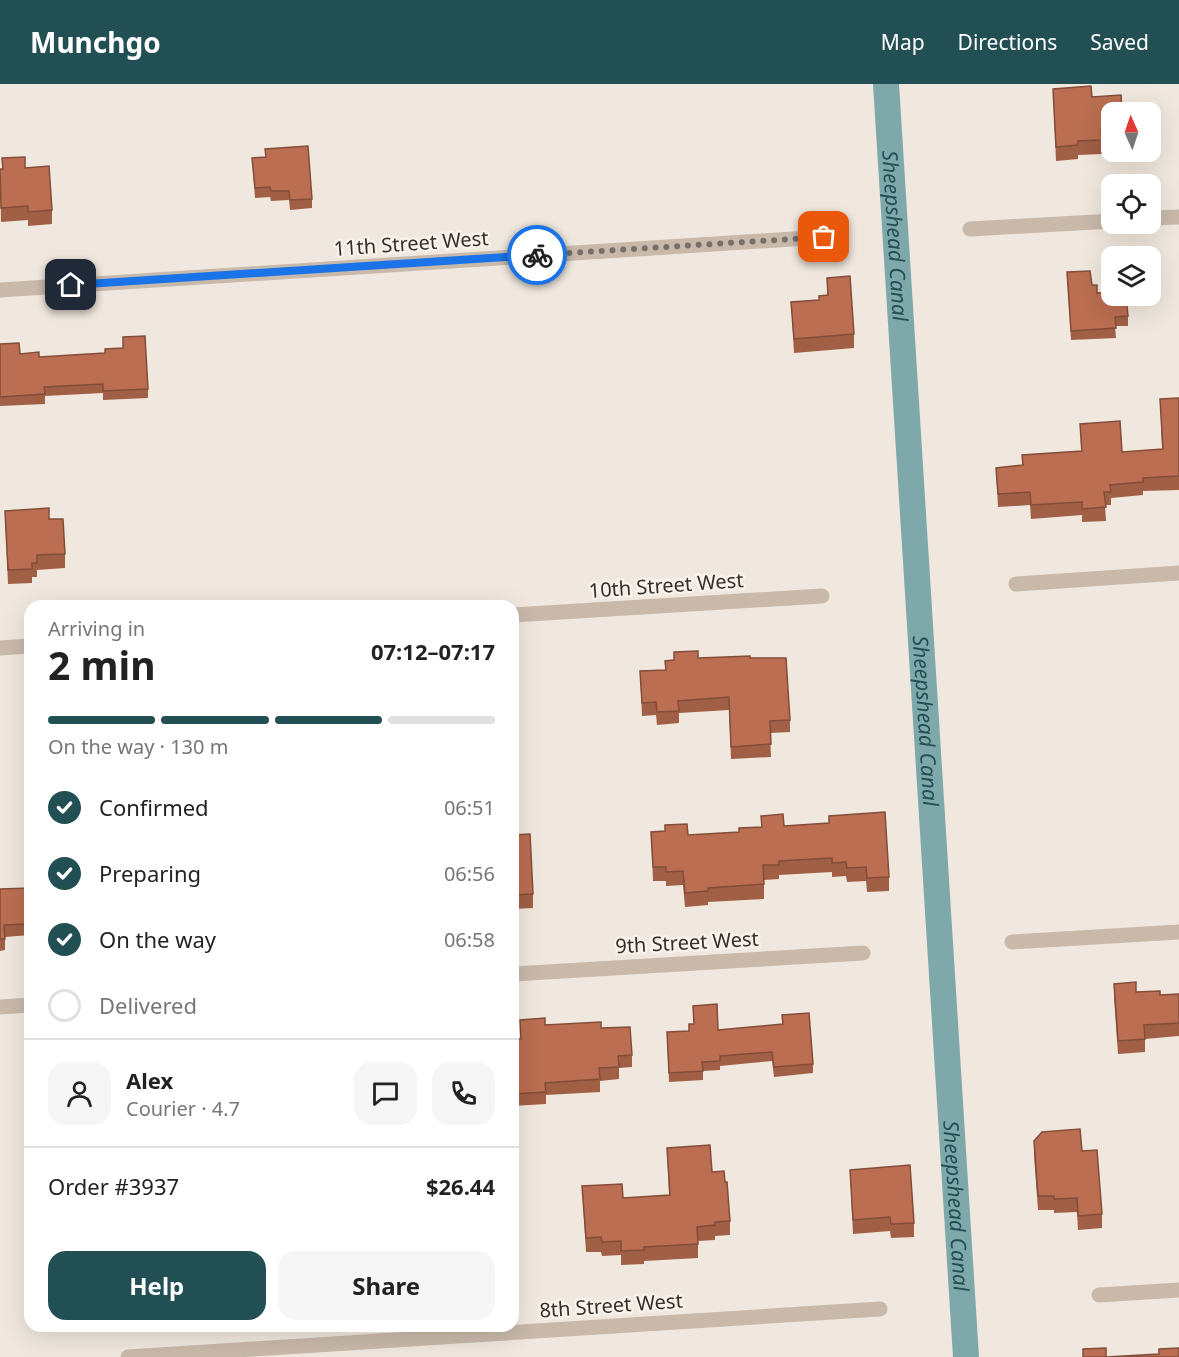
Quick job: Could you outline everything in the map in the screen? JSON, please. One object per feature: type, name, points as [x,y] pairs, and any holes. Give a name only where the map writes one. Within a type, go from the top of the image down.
[{"type":"street","points":[[1161,218],[1179,217]]},
{"type":"street","points":[[970,229],[1101,222]]},
{"type":"street","name":"11th Street West","points":[[0,290],[824,237]]},
{"type":"street","points":[[1017,584],[1179,573]]},
{"type":"street","name":"10th Street West","points":[[519,615],[822,596]]},
{"type":"street","points":[[0,648],[24,646]]},
{"type":"street","points":[[1012,942],[1179,932]]},
{"type":"street","name":"9th Street West","points":[[519,974],[863,953]]},
{"type":"street","points":[[0,1007],[24,1005]]},
{"type":"street","points":[[1099,1295],[1179,1290]]},
{"type":"street","name":"8th Street West","points":[[128,1357],[880,1309]]},
{"type":"building","points":[[1091,86],[1092,97],[1121,95],[1121,102],[1101,102],[1101,140],[1078,141],[1078,145],[1056,147],[1053,89]]},
{"type":"building","points":[[308,146],[312,199],[290,200],[289,191],[271,191],[270,187],[255,188],[252,158],[266,157],[265,149]]},
{"type":"building","points":[[25,157],[25,168],[49,166],[52,210],[28,212],[28,206],[1,208],[2,158]]},
{"type":"building","points":[[1090,271],[1092,285],[1097,285],[1097,293],[1101,293],[1101,306],[1127,306],[1128,316],[1115,317],[1116,328],[1071,331],[1067,272]]},
{"type":"building","points":[[850,276],[854,334],[794,339],[791,302],[819,300],[819,296],[828,295],[827,278]]},
{"type":"building","points":[[145,336],[148,389],[103,391],[103,384],[44,387],[45,394],[0,397],[0,344],[19,343],[20,354],[39,352],[39,357],[105,353],[105,349],[123,348],[123,337]]},
{"type":"building","points":[[1179,398],[1179,476],[1143,478],[1143,482],[1110,485],[1111,492],[1104,492],[1106,507],[1082,509],[1082,502],[1031,505],[1030,492],[998,494],[996,468],[1023,465],[1022,455],[1082,451],[1080,424],[1120,421],[1122,452],[1163,449],[1160,399]]},
{"type":"building","points":[[49,508],[49,519],[63,519],[65,554],[37,555],[37,563],[32,563],[32,569],[8,570],[5,511]]},
{"type":"building","points":[[698,651],[698,658],[750,656],[750,658],[786,658],[790,720],[770,721],[771,744],[731,747],[729,697],[678,701],[679,711],[657,712],[656,702],[642,703],[640,671],[666,670],[665,661],[674,660],[674,652]]},
{"type":"building","points":[[885,812],[889,877],[867,878],[866,867],[847,868],[846,862],[832,863],[832,858],[779,861],[779,865],[763,865],[764,884],[708,888],[708,891],[685,893],[683,871],[666,872],[666,867],[653,867],[651,832],[665,831],[665,825],[687,824],[688,835],[739,832],[739,828],[762,827],[761,816],[783,814],[784,826],[829,823],[829,816]]},
{"type":"building","points":[[530,834],[533,894],[519,895],[519,835]]},
{"type":"building","points":[[24,888],[24,924],[4,925],[5,939],[0,939],[0,889]]},
{"type":"building","points":[[1136,982],[1136,992],[1160,991],[1160,995],[1179,994],[1179,1023],[1144,1025],[1145,1039],[1118,1041],[1114,984]]},
{"type":"building","points":[[717,1004],[718,1030],[783,1024],[782,1015],[809,1013],[813,1064],[774,1067],[772,1052],[720,1056],[720,1061],[702,1062],[703,1071],[669,1073],[667,1032],[689,1031],[689,1024],[694,1024],[693,1006]]},
{"type":"building","points":[[545,1018],[545,1025],[601,1022],[601,1028],[630,1027],[632,1055],[618,1056],[619,1067],[599,1068],[600,1079],[545,1083],[546,1092],[519,1094],[520,1020]]},
{"type":"building","points":[[1080,1129],[1082,1151],[1097,1150],[1102,1214],[1078,1216],[1077,1198],[1054,1199],[1054,1196],[1038,1196],[1034,1141],[1042,1132]]},
{"type":"building","points":[[710,1145],[712,1172],[724,1171],[725,1182],[727,1182],[730,1221],[697,1227],[698,1244],[644,1247],[644,1250],[621,1251],[621,1241],[602,1242],[601,1237],[586,1238],[582,1186],[622,1184],[623,1198],[670,1195],[667,1148]]},
{"type":"building","points":[[910,1165],[914,1223],[891,1224],[890,1217],[853,1220],[850,1170]]},
{"type":"building","points":[[1106,1348],[1106,1357],[1083,1357],[1083,1349]]},
{"type":"building","points":[[1179,1348],[1179,1357],[1106,1357],[1159,1354],[1159,1349]]},
{"type":"waterway","name":"Sheepshead Canal","points":[[886,84],[966,1357]]},
{"type":"way so far","points":[[537,255],[824,237]]},
{"type":"route","points":[[71,285],[537,255]]}]
